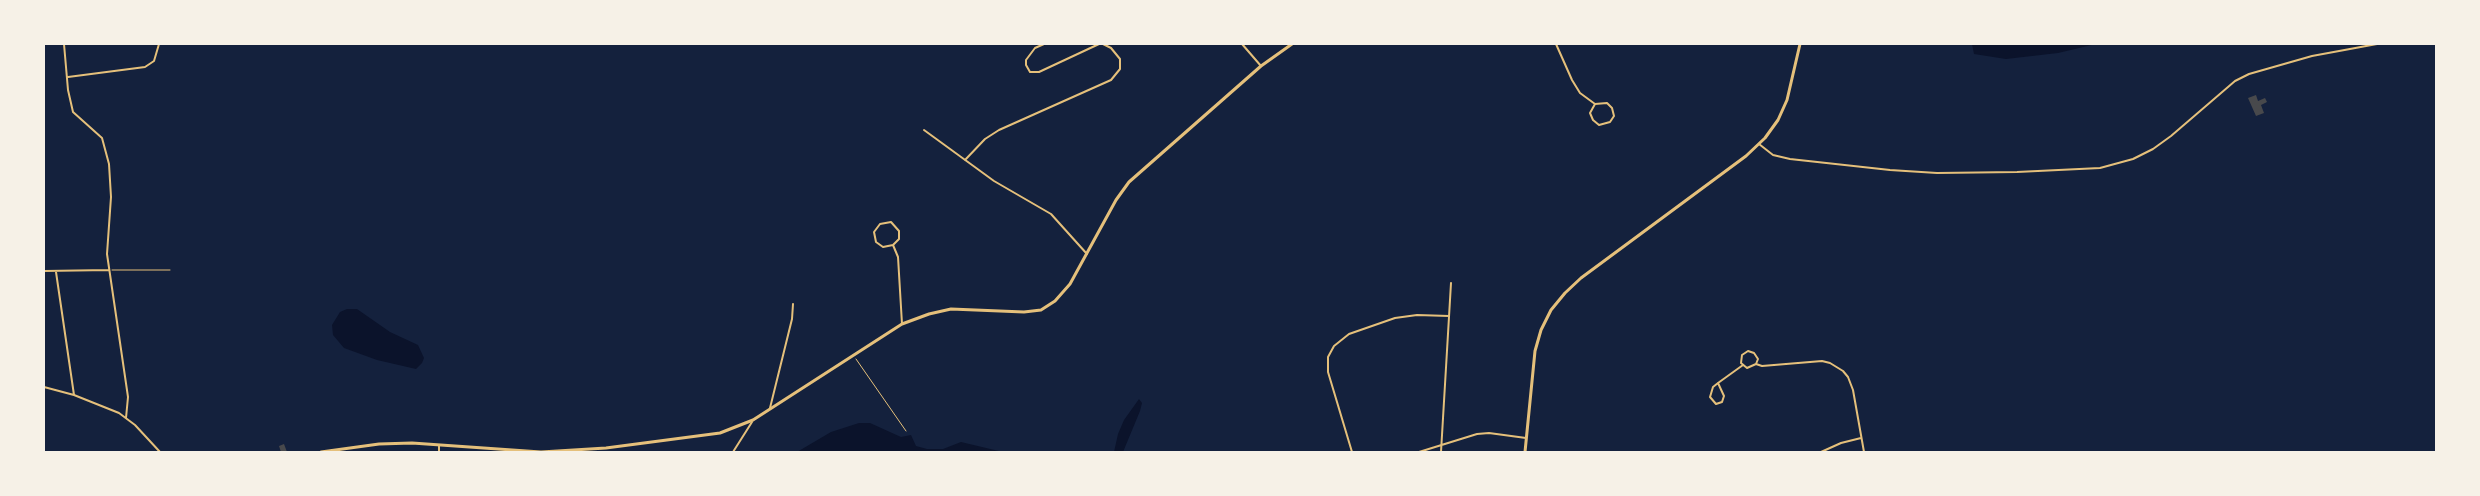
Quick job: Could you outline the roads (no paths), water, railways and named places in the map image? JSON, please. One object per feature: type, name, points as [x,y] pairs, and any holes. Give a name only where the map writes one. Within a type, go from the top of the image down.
[{"type":"street","points":[[64,44],[74,112],[98,134],[107,154],[111,197],[107,248],[128,397],[126,418]]},
{"type":"street","points":[[68,77],[145,67],[154,61],[159,44]]},
{"type":"street","points":[[1044,44],[1035,48],[1026,60],[1030,72],[1039,72],[1099,44]]},
{"type":"street","points":[[965,160],[985,139],[999,130],[1111,80],[1120,69],[1120,59],[1111,48],[1103,44]]},
{"type":"street","points":[[1242,44],[1261,66]]},
{"type":"street","points":[[321,453],[396,443],[541,452],[685,439],[727,431],[753,420],[902,324],[951,309],[1013,312],[1041,310],[1048,307],[1063,293],[1116,200],[1129,182],[1261,66],[1292,44]]},
{"type":"street","points":[[1556,44],[1576,87],[1595,104],[1607,103],[1612,108],[1614,116],[1610,122],[1603,125],[1593,120],[1590,113],[1595,104]]},
{"type":"street","points":[[1526,453],[1535,351],[1541,330],[1558,301],[1581,278],[1728,170],[1759,144],[1772,129],[1783,110],[1800,44]]},
{"type":"street","points":[[1759,144],[1773,155],[1790,159],[1890,170],[2017,172],[2100,168],[2133,159],[2162,143],[2217,94],[2249,74],[2312,56],[2378,44]]},
{"type":"street","points":[[924,130],[1003,188],[1051,214],[1087,254]]},
{"type":"street","points":[[891,222],[898,229],[899,237],[893,246],[883,247],[875,240],[875,230],[881,223],[891,222]]},
{"type":"street","points":[[893,246],[898,257],[902,324]]},
{"type":"street","points":[[44,271],[109,270]]},
{"type":"street","points":[[56,272],[74,395]]},
{"type":"street","points":[[1441,453],[1451,283]]},
{"type":"street","points":[[770,408],[792,319],[793,304]]},
{"type":"street","points":[[1352,453],[1327,366],[1334,346],[1349,334],[1406,316],[1449,316]]},
{"type":"street","points":[[1743,365],[1741,356],[1749,351],[1757,356],[1756,364]]},
{"type":"street","points":[[1743,365],[1749,368],[1756,364],[1762,366],[1822,361],[1837,367],[1850,382],[1864,453]]},
{"type":"street","points":[[1718,383],[1724,396],[1722,402],[1716,404],[1710,396],[1713,387],[1718,383],[1743,365]]},
{"type":"street","points":[[44,387],[74,395],[112,410],[126,418],[160,453]]},
{"type":"street","points":[[733,453],[753,420]]},
{"type":"street","points":[[1419,453],[1467,436],[1489,433],[1527,439]]},
{"type":"street","points":[[1821,453],[1841,443],[1861,438]]},
{"type":"street","points":[[439,445],[440,453]]},
{"type":"water","points":[[1972,44],[2096,44],[2058,53],[2006,59],[1974,54]]},
{"type":"water","points":[[357,309],[390,332],[418,345],[424,358],[422,363],[416,369],[377,360],[344,348],[333,335],[332,325],[340,312]]},
{"type":"water","points":[[1139,399],[1142,403],[1140,411],[1123,452],[1114,452],[1124,420]]},
{"type":"water","points":[[859,423],[870,423],[901,437],[911,435],[916,446],[927,449],[943,449],[961,442],[1003,452],[797,452],[831,432]]}]
